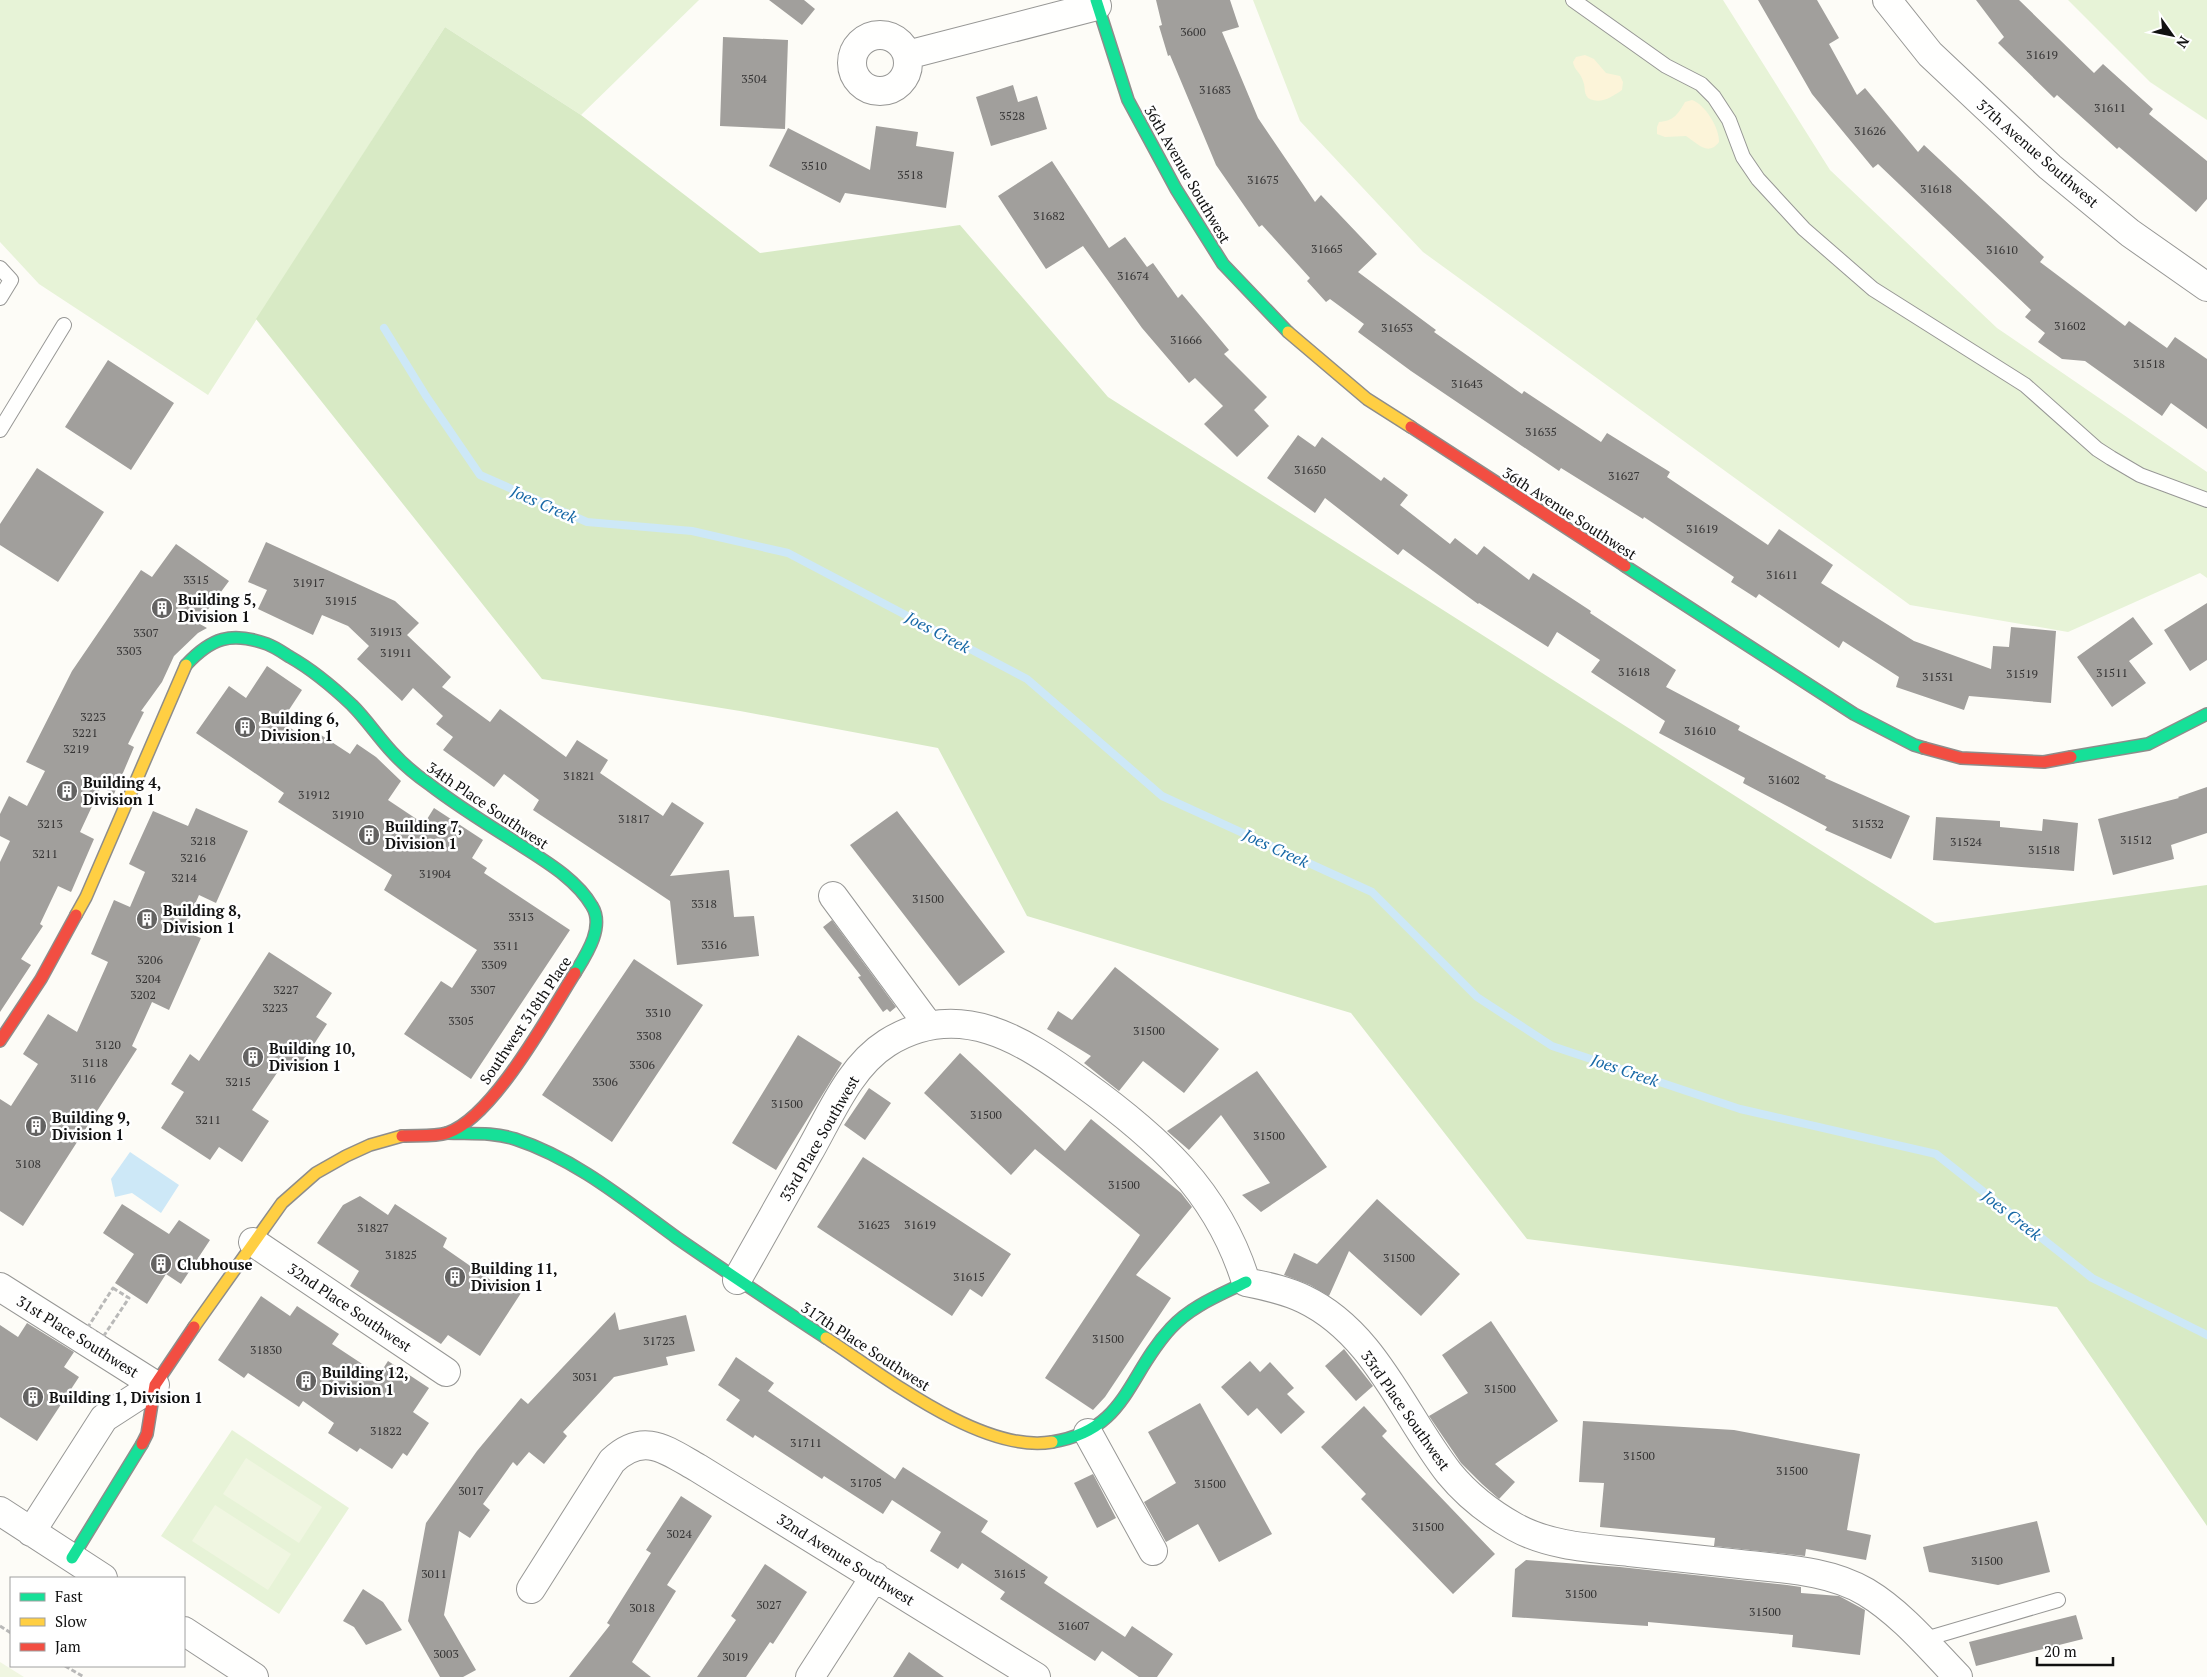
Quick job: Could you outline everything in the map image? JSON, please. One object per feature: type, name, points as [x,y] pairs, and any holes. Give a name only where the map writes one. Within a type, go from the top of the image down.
[{"type":"street","name":"37th Avenue Southwest","points":[[1887,0],[1930,54],[2050,166],[2130,233],[2207,287]]},
{"type":"street","points":[[907,55],[1096,3]]},
{"type":"street","name":"36th Avenue Southwest","points":[[1096,3],[1128,100],[1176,189],[1223,264],[1292,336],[1367,400],[1854,714],[1914,745],[1961,758],[2044,762],[2148,744],[2207,714]]},
{"type":"street","name":"34th Place Southwest","points":[[0,1041],[46,970],[86,898],[186,666],[200,651],[216,641],[231,636],[249,637],[279,649],[322,677],[354,706],[386,746],[407,766],[454,803],[560,872],[584,894],[593,908]]},
{"type":"street","points":[[833,896],[929,1026]]},
{"type":"street","name":"Southwest 318th Place","points":[[155,1385],[253,1242],[287,1198],[316,1173],[370,1145],[399,1136],[447,1133],[468,1122],[484,1107],[519,1060],[589,951],[595,933],[596,921],[593,908]]},
{"type":"street","name":"33rd Place Southwest","points":[[737,1280],[844,1090],[864,1064],[887,1043],[914,1030],[929,1026],[945,1024],[973,1025],[1002,1034],[1049,1059],[1136,1123],[1178,1164],[1209,1205],[1229,1238],[1246,1282],[1267,1286],[1302,1298],[1318,1307],[1340,1324],[1380,1368],[1441,1463],[1459,1484],[1488,1510],[1518,1529],[1553,1540],[1586,1547],[1797,1570],[1848,1583],[1873,1596],[1922,1640],[1958,1677]]},
{"type":"street","name":"317th Place Southwest","points":[[447,1133],[512,1138],[570,1164],[737,1280],[919,1399],[970,1425],[1009,1439],[1038,1444],[1066,1441],[1088,1433],[1108,1417],[1118,1405],[1160,1340],[1172,1327],[1208,1299],[1246,1282]]},
{"type":"street","name":"32nd Place Southwest","points":[[253,1242],[446,1372]]},
{"type":"street","name":"31st Place Southwest","points":[[0,1288],[155,1385]]},
{"type":"street","points":[[31,1532],[104,1418],[155,1385]]},
{"type":"street","points":[[72,1558],[96,1515],[139,1451],[147,1434],[155,1385]]},
{"type":"street","points":[[1088,1433],[1153,1551]]},
{"type":"street","name":"32nd Avenue Southwest","points":[[531,1589],[612,1461],[629,1447],[641,1444],[654,1445],[698,1468],[1036,1677]]},
{"type":"street","points":[[0,1511],[101,1577]]},
{"type":"street","points":[[810,1677],[875,1576]]},
{"type":"street","points":[[185,1632],[254,1677]]},
{"type":"lane","points":[[1573,0],[1666,66],[1701,84],[1714,97],[1729,120],[1743,157],[1758,179],[1804,229],[1873,289],[2025,385],[2111,458],[2140,475],[2207,500]]},
{"type":"lane","points":[[0,268],[11,280],[0,298]]},
{"type":"lane","points":[[0,430],[64,324]]},
{"type":"lane","points":[[1922,1640],[2058,1600]]},
{"type":"path","points":[[113,1288],[129,1298],[103,1337],[88,1327],[113,1288]]},
{"type":"path","points":[[67,1667],[84,1677]]},
{"type":"green space","points":[[0,0],[699,0],[581,115],[445,27],[208,395],[39,284],[0,242]]},
{"type":"green space","points":[[1253,0],[1723,0],[1830,170],[1997,328],[2207,472],[2207,578],[2200,573],[2068,632],[1910,605],[1423,252],[1300,121]]},
{"type":"green space","points":[[2068,0],[2207,0],[2207,120],[2150,82]]},
{"type":"green space","points":[[445,27],[581,115],[760,253],[960,225],[1108,397],[1935,923],[2207,885],[2207,1526],[2057,1307],[1527,1239],[1351,1013],[1027,916],[938,748],[740,711],[542,679],[256,319]]},
{"type":"green space","points":[[232,1430],[349,1508],[279,1614],[161,1536]]},
{"type":"green space","points":[[246,1458],[322,1507],[299,1543],[223,1494]]},
{"type":"green space","points":[[215,1505],[291,1554],[268,1590],[192,1541]]},
{"type":"green space","points":[[0,1662],[24,1677],[0,1677]]},
{"type":"sand","points":[[1585,55],[1594,59],[1606,73],[1620,76],[1623,82],[1622,90],[1610,97],[1597,101],[1588,98],[1582,78],[1573,62],[1576,57]]},
{"type":"sand","points":[[1692,100],[1702,106],[1707,112],[1717,131],[1719,142],[1711,148],[1702,147],[1686,136],[1665,137],[1657,134],[1659,122],[1672,118],[1678,113],[1685,102]]},
{"type":"water","points":[[130,1152],[179,1185],[161,1213],[132,1193],[115,1197],[111,1179]]},
{"type":"building","points":[[769,0],[804,0],[815,9],[802,25]]},
{"type":"building","points":[[1156,0],[1230,0],[1239,27],[1222,32],[1258,118],[1315,202],[1321,195],[1377,254],[1358,272],[1436,330],[1434,332],[1522,394],[1524,391],[1601,442],[1607,433],[1670,472],[1667,477],[1768,545],[1779,529],[1833,565],[1821,583],[1914,641],[1991,669],[1993,646],[2009,647],[2011,627],[2056,631],[2051,703],[1969,696],[1964,710],[1896,687],[1899,677],[1843,641],[1839,648],[1759,594],[1756,598],[1731,582],[1734,577],[1644,517],[1643,519],[1561,468],[1559,471],[1411,371],[1358,332],[1364,324],[1330,299],[1326,302],[1307,281],[1310,278],[1262,225],[1259,227],[1216,165],[1170,55],[1168,56],[1159,26],[1162,25]]},
{"type":"building","points":[[1758,0],[1817,0],[1839,38],[1829,44],[1857,95],[1865,88],[1918,152],[1924,145],[2044,257],[2040,262],[2125,326],[2129,321],[2167,348],[2175,337],[2207,359],[2207,429],[2171,403],[2162,416],[2085,361],[2062,359],[2038,342],[2045,333],[2025,317],[2031,310],[1878,164],[1873,168],[1812,94]]},
{"type":"building","points":[[1976,0],[2019,0],[2094,73],[2103,64],[2153,109],[2149,114],[2207,161],[2207,199],[2196,212],[2119,147],[2117,149],[2057,95],[2054,98],[1998,43],[2004,37]]},
{"type":"building","points":[[723,37],[788,40],[785,129],[720,126]]},
{"type":"building","points":[[1013,85],[1018,102],[1037,96],[1047,129],[991,146],[976,97]]},
{"type":"building","points":[[876,126],[918,132],[916,146],[954,152],[946,208],[845,193],[840,203],[769,166],[788,128],[870,170]]},
{"type":"building","points":[[1052,161],[1109,248],[1125,237],[1147,267],[1153,263],[1178,298],[1182,294],[1229,350],[1224,354],[1267,397],[1254,410],[1269,426],[1237,457],[1204,424],[1223,406],[1195,378],[1189,383],[1142,328],[1083,246],[1046,269],[998,196]]},
{"type":"building","points":[[108,360],[174,403],[131,470],[65,427]]},
{"type":"building","points":[[1298,435],[1315,447],[1322,437],[1381,481],[1384,477],[1408,495],[1400,505],[1450,544],[1455,538],[1477,555],[1484,546],[1529,580],[1533,573],[1591,611],[1590,613],[1676,670],[1666,687],[1740,726],[1738,730],[1826,776],[1825,778],[1910,816],[1891,859],[1825,830],[1827,827],[1743,783],[1745,778],[1659,733],[1665,721],[1591,672],[1600,660],[1557,632],[1548,647],[1478,604],[1403,549],[1398,555],[1325,498],[1315,513],[1267,478]]},
{"type":"building","points":[[37,468],[104,512],[58,582],[0,545],[0,524]]},
{"type":"building","points":[[266,542],[395,601],[419,623],[407,635],[451,677],[442,687],[490,722],[500,709],[566,757],[577,740],[608,760],[600,773],[663,816],[672,802],[704,823],[670,876],[729,870],[734,917],[754,916],[759,956],[677,965],[670,901],[533,810],[539,800],[504,774],[494,787],[443,750],[453,737],[436,724],[443,716],[413,688],[402,701],[357,659],[369,646],[348,626],[322,615],[313,635],[258,609],[267,590],[248,582]]},
{"type":"building","points":[[176,544],[229,581],[198,623],[207,628],[198,633],[174,656],[162,682],[141,711],[144,712],[128,744],[134,747],[114,794],[101,787],[80,832],[94,839],[72,890],[71,892],[58,886],[40,924],[43,926],[21,959],[31,965],[0,1012],[0,862],[10,841],[0,836],[0,814],[9,796],[27,806],[45,771],[26,762],[72,671],[141,570],[152,577]]},
{"type":"building","points":[[2207,603],[2207,660],[2190,671],[2164,630]]},
{"type":"building","points":[[2133,617],[2153,644],[2129,661],[2146,683],[2112,707],[2077,657]]},
{"type":"building","points":[[267,666],[302,690],[281,722],[315,744],[321,735],[350,754],[357,744],[376,757],[401,781],[388,800],[424,824],[434,808],[483,840],[472,858],[487,868],[484,873],[570,930],[471,1079],[404,1034],[441,981],[452,988],[477,950],[384,890],[392,875],[278,802],[284,793],[196,733],[229,686],[246,698]]},
{"type":"building","points":[[2207,787],[2207,833],[2171,845],[2174,859],[2113,875],[2098,819],[2179,798]]},
{"type":"building","points":[[196,808],[248,831],[216,903],[199,895],[183,931],[201,938],[169,1010],[152,1002],[132,1046],[137,1049],[23,1226],[0,1211],[0,1099],[11,1106],[38,1064],[23,1054],[48,1014],[77,1032],[108,962],[91,954],[114,900],[130,907],[145,872],[129,864],[153,811],[188,826]]},
{"type":"building","points":[[897,811],[1005,952],[959,986],[850,845]]},
{"type":"building","points":[[1936,817],[2000,821],[2000,827],[2042,831],[2043,819],[2078,823],[2074,871],[1933,860]]},
{"type":"building","points":[[832,920],[896,1007],[890,1012],[887,1009],[883,1012],[858,977],[861,976],[823,927]]},
{"type":"building","name":"Building 10, Division 1","points":[[269,952],[332,993],[316,1017],[327,1024],[296,1072],[283,1064],[252,1110],[269,1121],[242,1162],[219,1147],[210,1160],[161,1128],[184,1092],[171,1084],[190,1054],[199,1061]]},
{"type":"building","points":[[634,959],[703,1005],[612,1142],[542,1095]]},
{"type":"building","points":[[1115,967],[1219,1049],[1184,1093],[1143,1061],[1119,1091],[1084,1063],[1091,1056],[1047,1029],[1058,1011],[1072,1020]]},
{"type":"building","points":[[798,1035],[842,1063],[776,1170],[732,1143]]},
{"type":"building","points":[[960,1053],[1065,1151],[1091,1119],[1181,1193],[1192,1207],[1136,1275],[1171,1298],[1105,1397],[1093,1410],[1045,1378],[1140,1235],[1035,1149],[1011,1175],[924,1093]]},
{"type":"building","points":[[1257,1071],[1327,1167],[1261,1212],[1242,1195],[1270,1183],[1221,1115],[1189,1150],[1167,1131]]},
{"type":"building","points":[[869,1088],[891,1103],[865,1140],[844,1125]]},
{"type":"building","points":[[863,1157],[1011,1254],[982,1297],[970,1289],[952,1316],[817,1227]]},
{"type":"building","name":"Building 11, Division 1","points":[[360,1196],[388,1215],[395,1204],[447,1238],[443,1247],[492,1281],[499,1278],[521,1293],[480,1356],[448,1335],[441,1344],[350,1286],[359,1271],[317,1243],[343,1205]]},
{"type":"building","points":[[1377,1199],[1460,1274],[1421,1316],[1349,1251],[1329,1296],[1310,1285],[1284,1275],[1294,1253],[1317,1264]]},
{"type":"building","name":"Clubhouse","points":[[122,1204],[169,1234],[179,1220],[210,1240],[181,1284],[166,1274],[147,1304],[115,1283],[134,1254],[103,1233]]},
{"type":"building","name":"Building 12, Division 1","points":[[261,1296],[290,1316],[297,1306],[339,1334],[332,1344],[379,1375],[388,1361],[429,1388],[413,1412],[429,1423],[407,1456],[403,1453],[392,1469],[360,1448],[357,1452],[328,1433],[334,1423],[303,1401],[299,1407],[248,1373],[244,1378],[218,1360]]},
{"type":"building","points":[[615,1312],[619,1330],[686,1315],[695,1351],[666,1357],[668,1365],[614,1377],[563,1432],[567,1436],[544,1464],[529,1452],[517,1466],[513,1462],[483,1504],[490,1510],[470,1538],[459,1531],[444,1615],[476,1670],[463,1677],[440,1677],[408,1621],[426,1523],[477,1451],[521,1398],[528,1404]]},
{"type":"building","points":[[1491,1321],[1558,1421],[1495,1464],[1515,1482],[1499,1499],[1461,1463],[1429,1416],[1468,1393],[1442,1355]]},
{"type":"building","name":"Building 1, Division 1","points":[[27,1323],[74,1352],[64,1367],[79,1377],[37,1441],[0,1417],[0,1325],[18,1337]]},
{"type":"building","points":[[1344,1349],[1373,1386],[1356,1401],[1325,1366]]},
{"type":"building","points":[[736,1357],[774,1383],[768,1391],[895,1479],[903,1467],[988,1521],[981,1532],[1048,1577],[1044,1583],[1125,1637],[1132,1626],[1173,1654],[1157,1677],[1139,1677],[1102,1651],[1095,1661],[1000,1599],[1005,1592],[962,1563],[958,1569],[930,1551],[941,1532],[892,1500],[883,1514],[824,1476],[822,1479],[755,1435],[753,1438],[726,1420],[740,1400],[718,1385]]},
{"type":"building","points":[[1250,1361],[1260,1372],[1270,1362],[1294,1388],[1287,1394],[1305,1412],[1281,1434],[1257,1408],[1248,1416],[1221,1387]]},
{"type":"building","points":[[1200,1403],[1272,1534],[1219,1562],[1198,1524],[1166,1542],[1144,1502],[1176,1483],[1148,1432]]},
{"type":"building","points":[[1364,1406],[1387,1431],[1382,1436],[1495,1554],[1453,1594],[1361,1499],[1366,1494],[1321,1447]]},
{"type":"building","points":[[1583,1421],[1734,1430],[1860,1454],[1847,1530],[1871,1535],[1866,1560],[1806,1549],[1805,1556],[1714,1546],[1715,1538],[1600,1527],[1604,1483],[1579,1482]]},
{"type":"building","points":[[1093,1474],[1116,1518],[1097,1528],[1074,1483]]},
{"type":"building","points":[[681,1496],[712,1516],[667,1585],[676,1591],[632,1662],[651,1677],[569,1677],[610,1625],[607,1623],[651,1553],[646,1550]]},
{"type":"building","points":[[2037,1521],[2050,1572],[1998,1585],[1929,1572],[1923,1547]]},
{"type":"building","points":[[1526,1560],[1620,1567],[1787,1585],[1801,1587],[1801,1593],[1839,1596],[1865,1610],[1860,1655],[1792,1647],[1793,1635],[1648,1622],[1648,1626],[1512,1617],[1515,1569]]},
{"type":"building","points":[[765,1564],[807,1592],[773,1644],[770,1642],[746,1677],[697,1677],[736,1620],[731,1616]]},
{"type":"building","points":[[363,1589],[383,1602],[402,1630],[366,1645],[354,1627],[343,1621]]},
{"type":"building","points":[[2076,1615],[2083,1639],[1976,1666],[1969,1642]]},
{"type":"building","points":[[909,1652],[944,1677],[893,1677]]},
{"type":"waterway","name":"Joes Creek","points":[[384,328],[426,396],[480,475],[587,522],[692,531],[788,553],[1027,679],[1162,796],[1372,892],[1477,997],[1552,1046],[1740,1109],[1936,1154],[2092,1278],[2207,1335]]},
{"type":"traffic: fast","points":[[1096,0],[1128,100],[1176,189],[1223,264],[1288,332]]},
{"type":"traffic: fast","points":[[1625,566],[1854,714],[1914,745],[1924,748]]},
{"type":"traffic: fast","points":[[186,665],[204,648],[213,643],[232,638],[243,638],[273,647],[322,679],[352,705],[392,752],[414,773],[460,807],[557,869],[585,896],[595,914],[595,932],[584,958],[575,973]]},
{"type":"traffic: fast","points":[[2071,757],[2148,744],[2207,714]]},
{"type":"traffic: fast","points":[[447,1133],[498,1135],[515,1139],[537,1147],[580,1169],[695,1251],[826,1338]]},
{"type":"traffic: fast","points":[[1052,1442],[1077,1436],[1096,1426],[1111,1413],[1123,1398],[1156,1346],[1179,1320],[1206,1302],[1246,1282]]},
{"type":"traffic: fast","points":[[72,1558],[142,1444]]},
{"type":"traffic: slow","points":[[1288,332],[1367,399],[1411,427]]},
{"type":"traffic: slow","points":[[76,915],[86,897],[186,665]]},
{"type":"traffic: slow","points":[[194,1327],[282,1203],[316,1173],[346,1156],[370,1145],[402,1136]]},
{"type":"traffic: slow","points":[[826,1338],[904,1390],[965,1424],[995,1436],[1025,1442],[1052,1442]]},
{"type":"traffic: jam","points":[[1411,427],[1625,566]]},
{"type":"traffic: jam","points":[[1924,748],[1961,758],[2044,762],[2071,757]]},
{"type":"traffic: jam","points":[[0,1041],[41,979],[76,915]]},
{"type":"traffic: jam","points":[[402,1136],[442,1134],[465,1124],[501,1087],[535,1038],[575,973]]},
{"type":"traffic: jam","points":[[142,1444],[147,1434],[155,1385],[194,1327]]},
{"type":"place","name":"Building 5, Division 1","points":[[162,608]]},
{"type":"place","name":"Building 6, Division 1","points":[[245,727]]},
{"type":"place","name":"Building 4, Division 1","points":[[67,791]]},
{"type":"place","name":"Building 7, Division 1","points":[[369,835]]},
{"type":"place","name":"Building 8, Division 1","points":[[147,919]]},
{"type":"place","name":"Building 10, Division 1","points":[[253,1057]]},
{"type":"place","name":"Building 9, Division 1","points":[[36,1126]]},
{"type":"place","name":"Clubhouse","points":[[161,1264]]},
{"type":"place","name":"Building 11, Division 1","points":[[455,1277]]},
{"type":"place","name":"Building 12, Division 1","points":[[306,1381]]},
{"type":"place","name":"Building 1, Division 1","points":[[33,1397]]}]
